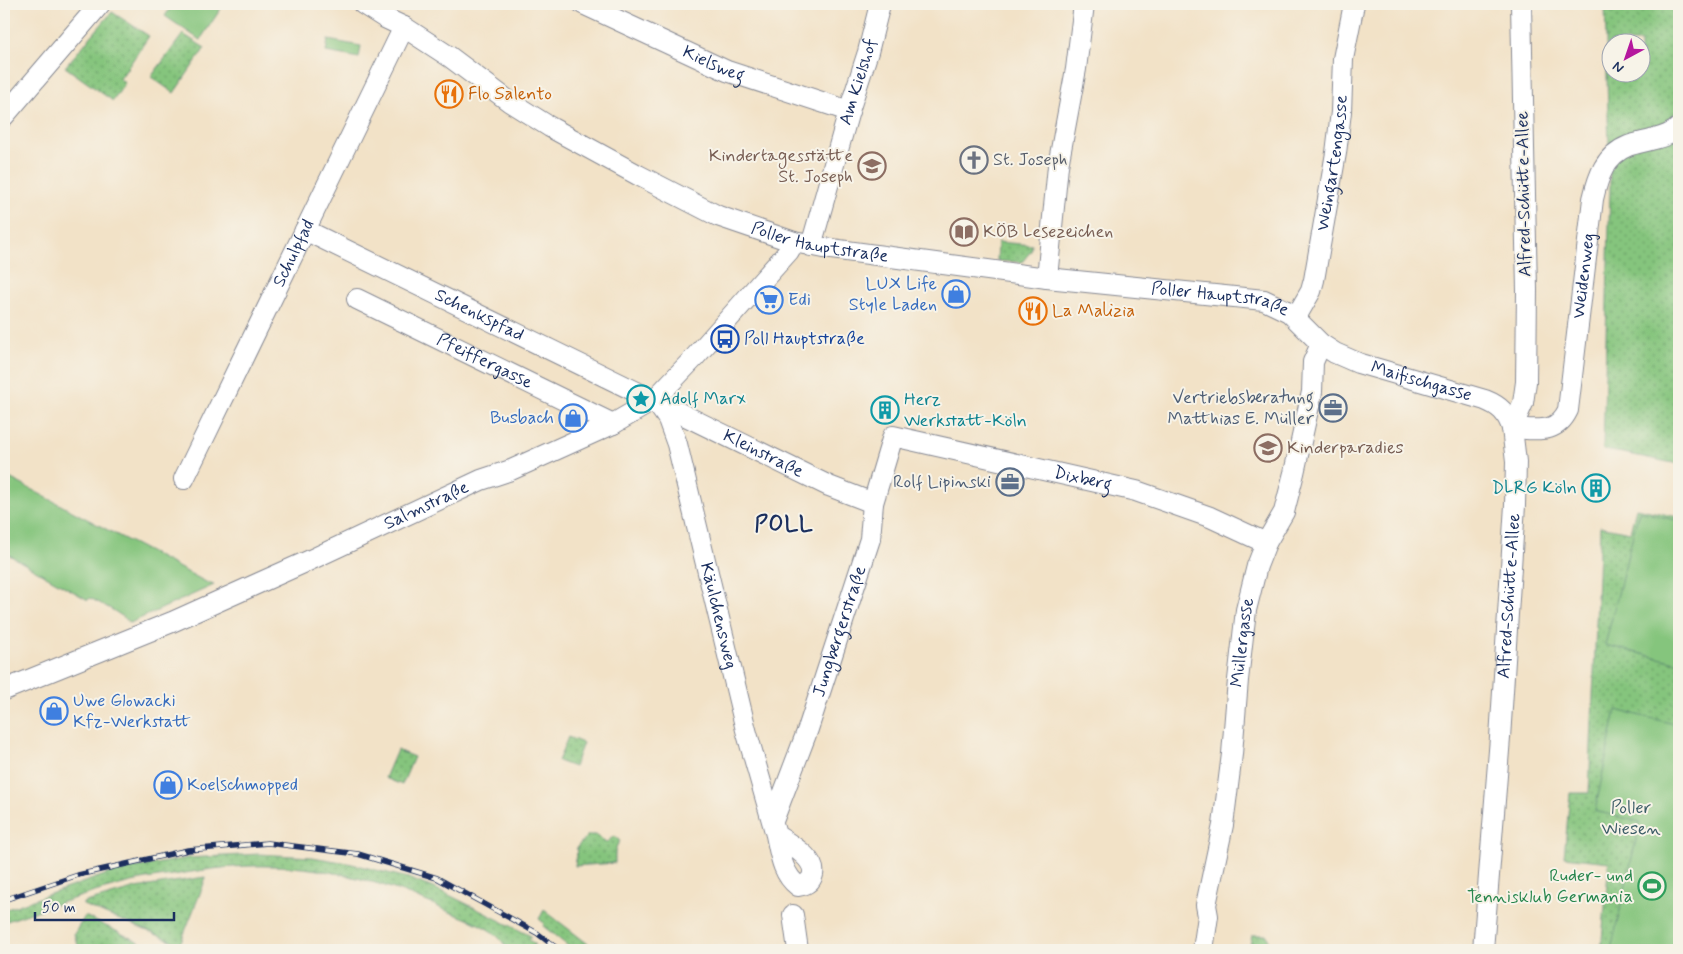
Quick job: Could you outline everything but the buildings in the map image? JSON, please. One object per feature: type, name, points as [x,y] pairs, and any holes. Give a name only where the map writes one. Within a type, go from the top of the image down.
[{"type":"street","points":[[4,116],[100,4]]},
{"type":"street","name":"Poller Hauptstraße","points":[[363,4],[384,18],[404,27],[450,57],[510,102],[550,127],[638,176],[718,216],[803,244],[1047,278],[1256,298],[1289,312],[1321,344]]},
{"type":"street","name":"Kielsweg","points":[[583,4],[727,71],[849,111]]},
{"type":"street","name":"Am Kielshof","points":[[803,244],[868,52],[880,4]]},
{"type":"street","points":[[1047,278],[1058,166],[1076,69],[1084,4]]},
{"type":"street","name":"Weingartengasse","points":[[1296,317],[1311,291],[1314,280],[1336,153],[1341,112],[1343,59],[1354,4]]},
{"type":"street","name":"Alfred-Schütte-Allee","points":[[1484,950],[1515,505],[1516,462],[1512,428],[1523,403],[1526,382],[1527,290],[1521,4]]},
{"type":"street","name":"Schulpfad","points":[[184,479],[404,27]]},
{"type":"street","name":"Weidenweg","points":[[1512,428],[1547,430],[1558,424],[1568,410],[1593,199],[1604,165],[1614,154],[1628,146],[1664,137],[1679,127]]},
{"type":"street","name":"Schenkspfad","points":[[305,230],[654,400]]},
{"type":"street","name":"Salmstraße","points":[[4,690],[172,622],[308,561],[480,480],[511,470],[613,424],[654,400],[789,251],[803,244]]},
{"type":"street","name":"Pfeiffergasse","points":[[357,300],[613,424]]},
{"type":"street","name":"Maifischgasse","points":[[1321,344],[1335,353],[1358,362],[1497,405],[1505,412],[1512,428]]},
{"type":"street","name":"Müllergasse","points":[[1203,950],[1208,916],[1206,905],[1223,825],[1232,754],[1246,610],[1257,566],[1266,542],[1284,512],[1312,392],[1313,362],[1321,344]]},
{"type":"street","name":"Kleinstraße","points":[[654,400],[829,486],[874,503]]},
{"type":"street","name":"Käulchensweg","points":[[654,400],[668,419],[677,444],[746,730],[774,828]]},
{"type":"street","name":"Dixberg","points":[[892,436],[1136,491],[1210,517],[1266,542]]},
{"type":"street","name":"Jungbergerstraße","points":[[774,828],[870,539],[874,503],[892,436]]},
{"type":"street","points":[[793,915],[798,950]]},
{"type":"green space","points":[[173,4],[224,4],[200,40],[165,16]]},
{"type":"green space","points":[[1605,4],[1679,4],[1679,464],[1603,450],[1610,187],[1607,82],[1650,82],[1650,32],[1606,32]]},
{"type":"green space","points":[[112,12],[149,36],[120,79],[125,83],[113,101],[65,67]]},
{"type":"green space","points":[[183,34],[205,48],[174,93],[151,77]]},
{"type":"green space","points":[[328,40],[361,46],[359,58],[326,52]]},
{"type":"green space","points":[[998,242],[1032,245],[1031,251],[1022,262],[997,261]]},
{"type":"green space","points":[[4,475],[214,585],[130,623],[111,609],[90,598],[88,600],[4,552]]},
{"type":"green space","name":"Poller Wiesen","points":[[1636,508],[1678,517],[1679,514],[1679,950],[1601,950],[1609,862],[1564,857],[1570,793],[1589,793],[1600,526],[1630,532]]},
{"type":"green space","points":[[1639,511],[1679,521],[1679,663],[1605,645]]},
{"type":"green space","name":"Ruder- und Tennisklub Germania","points":[[1616,710],[1679,725],[1679,950],[1611,950],[1640,822],[1595,811]]},
{"type":"green space","points":[[568,737],[583,743],[574,767],[558,761]]},
{"type":"green space","points":[[397,750],[414,757],[402,785],[385,778]]},
{"type":"green space","points":[[588,835],[596,835],[606,843],[614,836],[620,841],[616,849],[615,863],[575,866],[577,847]]},
{"type":"green space","points":[[259,854],[312,857],[348,863],[408,878],[443,892],[531,936],[529,940],[535,944],[531,950],[507,950],[503,942],[489,930],[403,892],[338,874],[293,867],[270,866],[224,868],[140,880],[88,894],[4,922],[4,910],[116,871],[188,858]]},
{"type":"green space","points":[[205,877],[180,944],[83,905],[83,903],[136,888]]},
{"type":"green space","points":[[544,910],[596,950],[573,950],[543,926],[544,923],[539,919]]},
{"type":"green space","points":[[85,916],[143,944],[141,950],[80,950],[74,934]]},
{"type":"green space","points":[[1252,935],[1267,935],[1271,950],[1249,950]]},
{"type":"railway","points":[[4,900],[78,875],[188,850],[268,843],[358,854],[437,878],[537,933],[559,950]]},
{"type":"place","name":"Flo Salento","points":[[449,94]]},
{"type":"place","name":"St. Joseph","points":[[974,160]]},
{"type":"place","name":"Kindertagesstätte St. Joseph","points":[[872,166]]},
{"type":"place","name":"KÖB Lesezeichen","points":[[964,232]]},
{"type":"place","name":"LUX Life Style Laden","points":[[956,294]]},
{"type":"place","name":"Edi","points":[[769,300]]},
{"type":"place","name":"La Malizia","points":[[1033,311]]},
{"type":"place","name":"Poll Hauptstraße","points":[[725,339]]},
{"type":"place","name":"Adolf Marx","points":[[641,399]]},
{"type":"place","name":"Vertriebsberatung Matthias E. Müller","points":[[1333,408]]},
{"type":"place","name":"Herz Werkstatt-Köln","points":[[885,410]]},
{"type":"place","name":"Busbach","points":[[573,418]]},
{"type":"place","name":"Kinderparadies","points":[[1268,448]]},
{"type":"place","name":"Rolf Lipinski","points":[[1010,482]]},
{"type":"place","name":"DLRG Köln","points":[[1596,488]]},
{"type":"place","name":"Uwe Glowacki Kfz-Werkstatt","points":[[54,711]]},
{"type":"place","name":"Koelschmopped","points":[[168,785]]},
{"type":"place","name":"Ruder- und Tennisklub Germania","points":[[1652,886]]},
{"type":"district","name":"POLL","points":[[784,525]]}]
